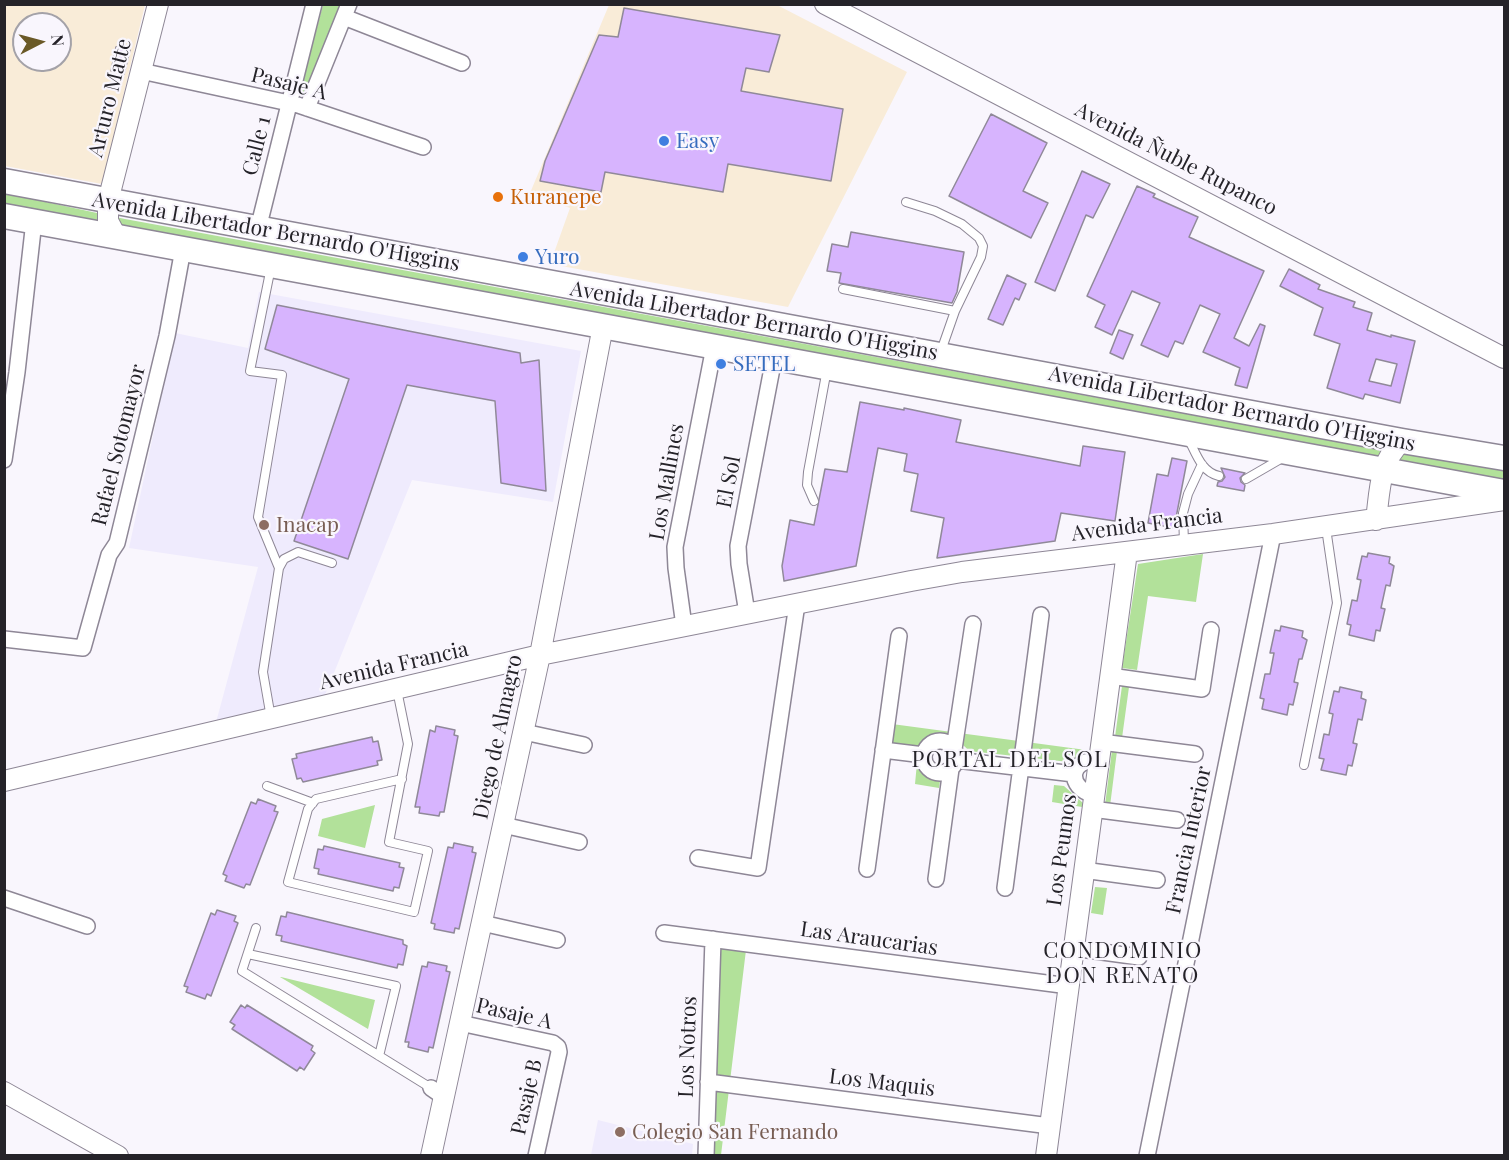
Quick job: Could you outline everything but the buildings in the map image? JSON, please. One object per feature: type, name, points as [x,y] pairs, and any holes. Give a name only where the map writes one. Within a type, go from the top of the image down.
[{"type":"main road","name":"Avenida Libertador Bernardo O'Higgins","points":[[4,182],[1504,458]]},
{"type":"main road","points":[[167,212],[161,218],[157,235],[172,247]]},
{"type":"main road","name":"Avenida Libertador Bernardo O'Higgins","points":[[4,216],[1504,492]]},
{"type":"main road","points":[[1015,402],[1024,389],[1025,371]]},
{"type":"street","name":"Arturo Matte","points":[[116,236],[108,221],[108,201],[158,4]]},
{"type":"street","name":"Calle 1","points":[[258,229],[314,4]]},
{"type":"street","name":"Avenida Ñuble Rupanco","points":[[825,4],[1504,358]]},
{"type":"street","points":[[307,108],[347,11],[462,63]]},
{"type":"street","name":"Pasaje A","points":[[141,71],[307,108],[423,147]]},
{"type":"street","points":[[4,460],[11,372],[34,221]]},
{"type":"street","name":"Rafael Sotomayor","points":[[4,639],[83,648],[109,555],[117,543],[167,336],[172,247]]},
{"type":"street","name":"Diego de Almagro","points":[[431,1155],[437,1092],[460,1023],[524,732],[603,326]]},
{"type":"street","name":"Los Mallines","points":[[684,626],[675,547],[714,347]]},
{"type":"street","name":"El Sol","points":[[747,614],[738,546],[774,358]]},
{"type":"street","points":[[1376,520],[1383,470],[1390,453],[1402,441]]},
{"type":"street","name":"Avenida Francia","points":[[4,781],[540,655],[962,572],[1273,534],[1504,500]]},
{"type":"street","name":"Francia Interior","points":[[1147,1155],[1273,534]]},
{"type":"street","name":"Los Peumos","points":[[1046,1155],[1127,552]]},
{"type":"street","points":[[698,858],[758,868],[797,604]]},
{"type":"street","points":[[1005,888],[1041,615]]},
{"type":"street","points":[[936,879],[973,624]]},
{"type":"street","points":[[1110,676],[1202,689],[1211,630]]},
{"type":"street","points":[[867,869],[899,636]]},
{"type":"street","points":[[524,732],[584,746]]},
{"type":"street","points":[[937,741],[947,742],[954,759],[942,773],[933,771],[926,765],[924,755],[928,746],[937,741]]},
{"type":"street","points":[[883,750],[924,755]]},
{"type":"street","points":[[1177,820],[1093,802],[1075,782],[1074,774],[1077,767],[1100,752],[1194,754]]},
{"type":"street","points":[[954,759],[1074,774]]},
{"type":"street","points":[[503,825],[579,842]]},
{"type":"street","points":[[1083,870],[1157,880]]},
{"type":"street","points":[[4,898],[87,926]]},
{"type":"street","points":[[482,923],[557,940]]},
{"type":"street","name":"Las Araucarias","points":[[664,933],[1069,986]]},
{"type":"street","name":"Los Notros","points":[[706,1155],[713,939]]},
{"type":"street","points":[[1073,948],[1139,957]]},
{"type":"street","name":"Pasaje A","points":[[460,1023],[553,1043],[558,1047]]},
{"type":"street","name":"Pasaje B","points":[[536,1155],[559,1052],[558,1047]]},
{"type":"street","name":"Los Maquis","points":[[708,1082],[1050,1126]]},
{"type":"street","points":[[4,1092],[118,1155]]},
{"type":"lane","points":[[906,202],[935,211],[962,224],[979,237],[983,246],[981,257],[955,311],[939,355]]},
{"type":"lane","points":[[271,265],[250,371],[282,375],[258,517],[279,568]]},
{"type":"lane","points":[[843,289],[955,311]]},
{"type":"lane","points":[[814,501],[807,485],[808,472],[827,368]]},
{"type":"lane","points":[[1186,434],[1202,464],[1208,471],[1219,476]]},
{"type":"lane","points":[[1246,479],[1290,453]]},
{"type":"lane","points":[[1184,544],[1183,513],[1188,494],[1202,464]]},
{"type":"lane","points":[[1305,765],[1337,603],[1326,526]]},
{"type":"lane","points":[[271,720],[262,672],[279,568],[284,559],[298,552],[332,562]]},
{"type":"lane","points":[[396,690],[408,744],[402,779],[389,842],[428,851],[414,912],[288,882],[308,808],[316,799],[402,779]]},
{"type":"lane","points":[[267,786],[313,803]]},
{"type":"lane","points":[[256,928],[242,971],[437,1092]]},
{"type":"lane","points":[[248,954],[396,986],[379,1056]]},
{"type":"shaded area","points":[[4,5],[145,5],[102,184],[5,166]]},
{"type":"shaded area","points":[[609,5],[777,5],[907,72],[788,307],[550,264],[570,208],[530,193]]},
{"type":"shaded area","name":"Inacap","points":[[259,292],[581,351],[553,502],[412,480],[323,700],[215,726],[258,567],[129,548],[175,333],[248,348]]},
{"type":"shaded area","name":"Colegio San Fernando","points":[[598,1120],[693,1144],[692,1155],[591,1155]]},
{"type":"green space","points":[[323,5],[345,5],[308,98],[299,95]]},
{"type":"green space","points":[[4,193],[125,219],[1393,452],[1504,469],[1504,483],[5,208]]},
{"type":"green space","points":[[1203,554],[1196,602],[1148,596],[1137,670],[1122,668],[1138,564]]},
{"type":"green space","points":[[1122,686],[1129,687],[1122,738],[1115,737]]},
{"type":"green space","points":[[892,724],[1086,750],[1085,754],[1069,762],[969,751],[954,739],[935,735],[917,749],[890,746]]},
{"type":"green space","points":[[1112,750],[1117,751],[1110,806],[1105,805]]},
{"type":"green space","points":[[917,763],[928,776],[940,781],[939,788],[915,784]]},
{"type":"green space","points":[[1054,785],[1064,786],[1083,803],[1082,807],[1052,802]]},
{"type":"green space","points":[[375,805],[365,848],[318,836],[322,819]]},
{"type":"green space","points":[[1095,887],[1107,888],[1103,915],[1091,913]]},
{"type":"green space","points":[[718,947],[746,950],[721,1155],[712,1156]]},
{"type":"green space","points":[[280,977],[375,1000],[368,1029]]},
{"type":"place","name":"Easy","points":[[664,141]]},
{"type":"place","name":"Kuranepe","points":[[498,197]]},
{"type":"place","name":"Yuro","points":[[523,257]]},
{"type":"place","name":"SETEL","points":[[721,364]]},
{"type":"place","name":"Inacap","points":[[264,525]]},
{"type":"place","name":"Colegio San Fernando","points":[[620,1132]]},
{"type":"district","name":"PORTAL DEL SOL","points":[[1010,760]]},
{"type":"district","name":"CONDOMINIO DON RENATO","points":[[1123,964]]}]
